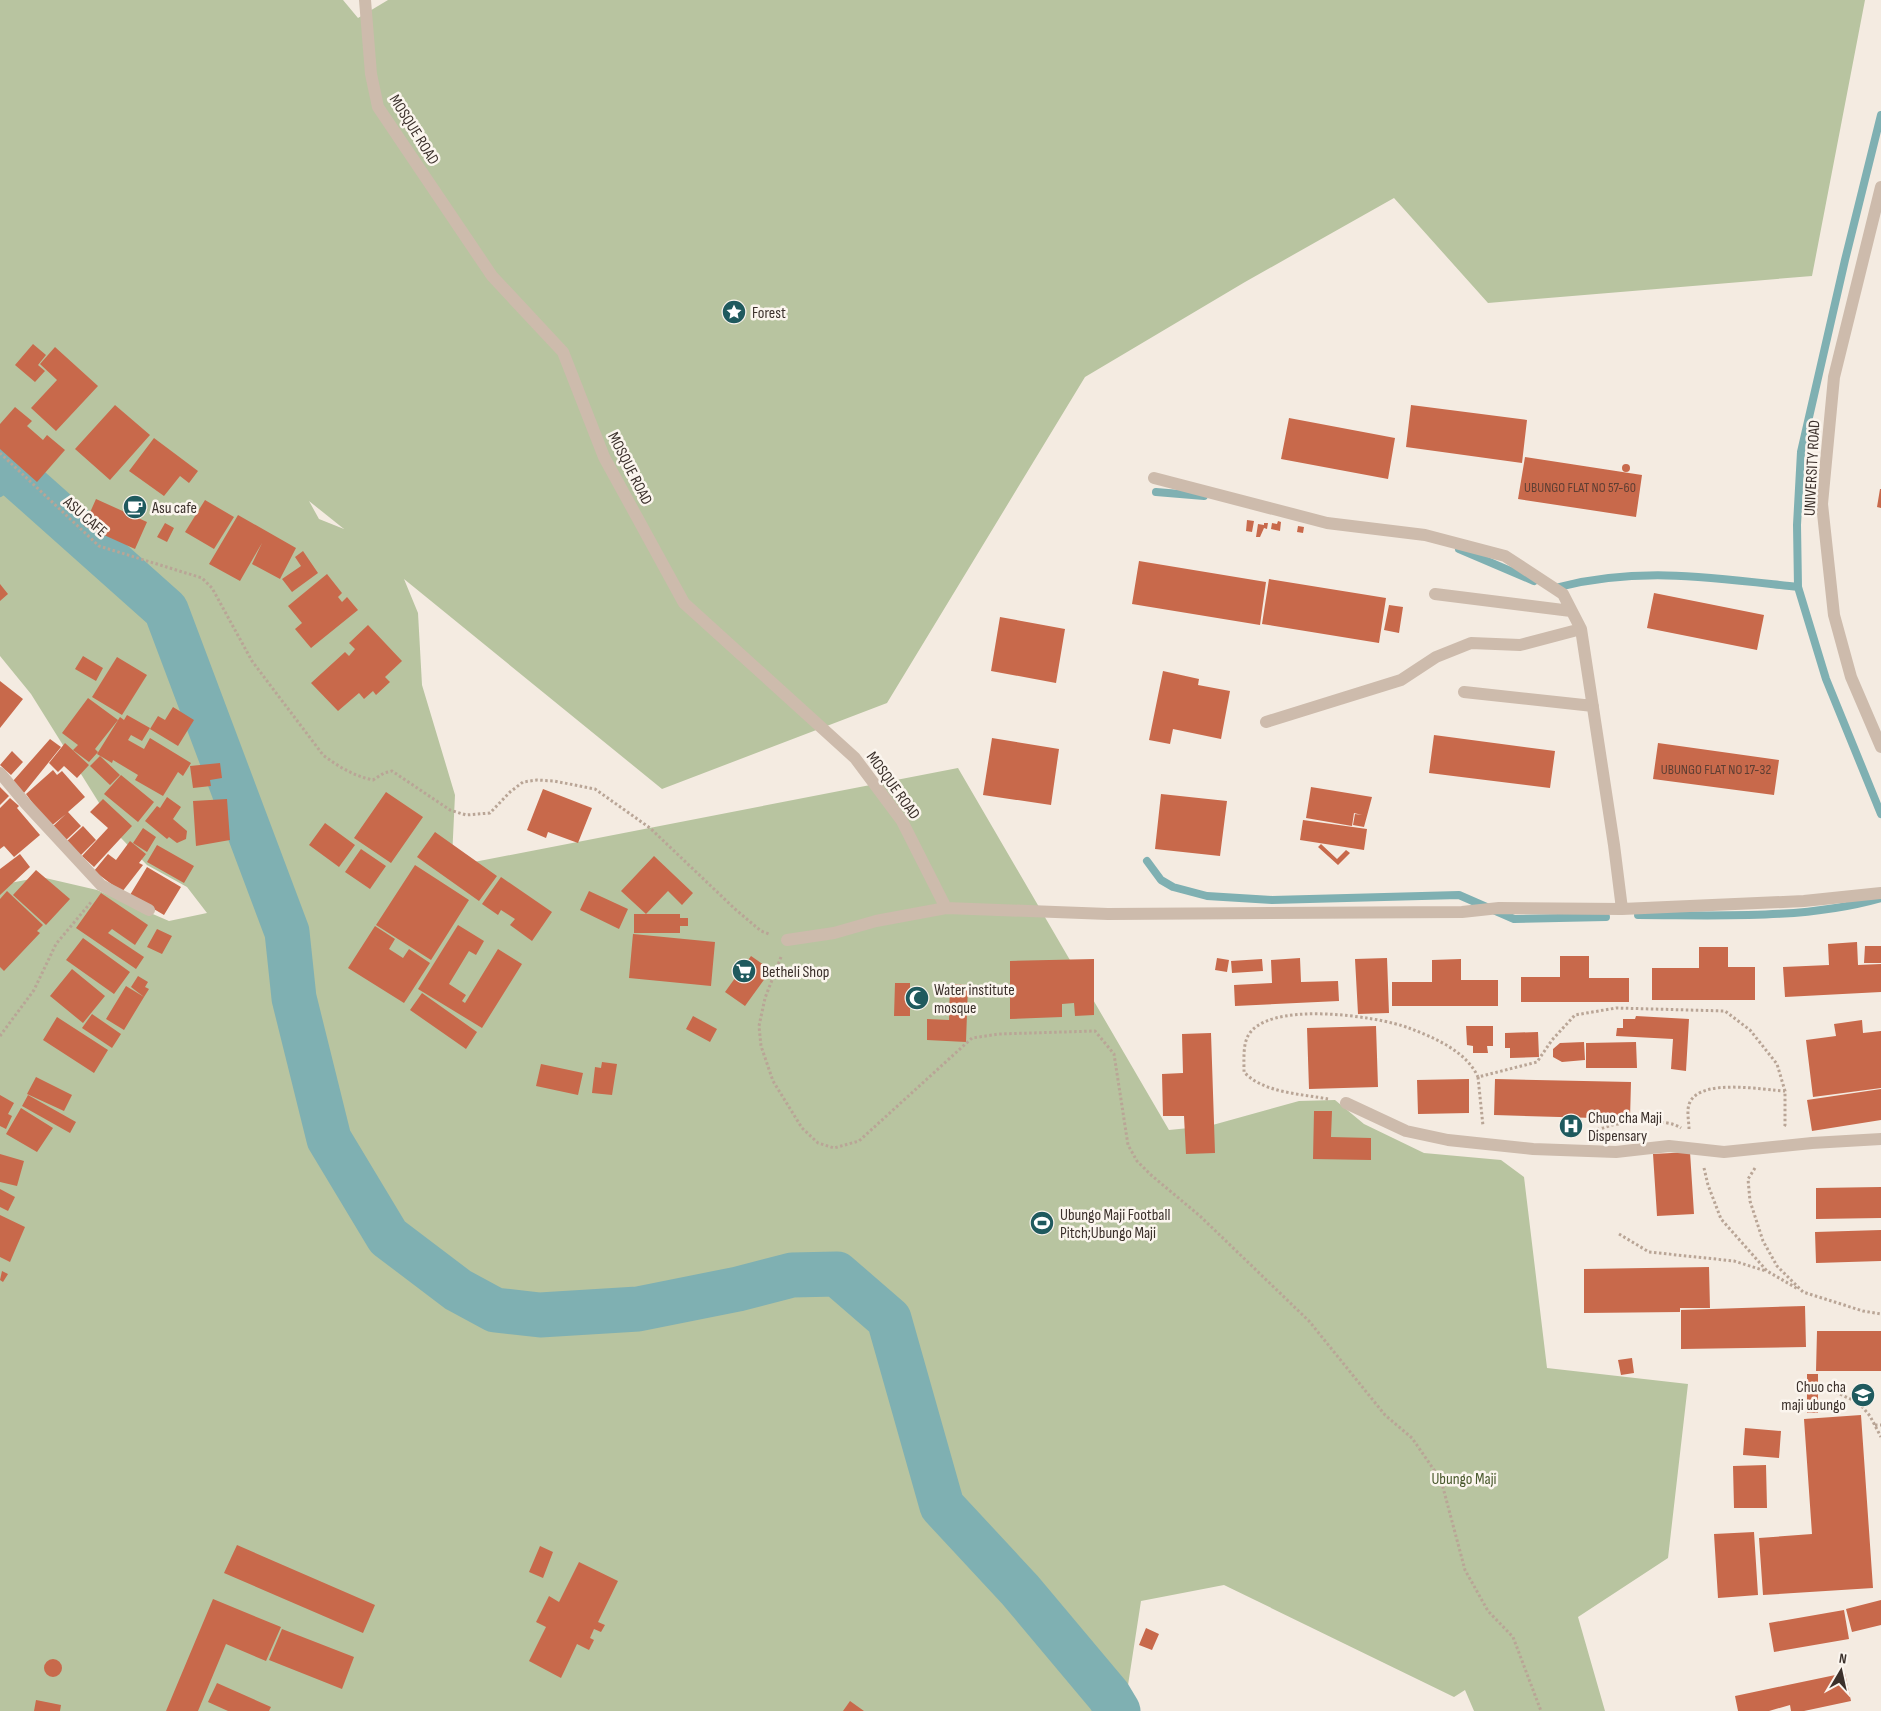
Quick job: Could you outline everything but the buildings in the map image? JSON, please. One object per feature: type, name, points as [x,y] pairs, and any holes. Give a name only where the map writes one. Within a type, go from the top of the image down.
[{"type":"street","name":"MOSQUE ROAD","points":[[365,0],[371,74],[378,107],[492,276],[563,352],[604,457],[684,603],[855,758],[902,821],[946,908]]},
{"type":"street","name":"UNIVERSITY ROAD","points":[[1881,187],[1834,377],[1822,504],[1834,615],[1851,677],[1881,745]]},
{"type":"street","points":[[1154,478],[1327,523],[1425,535],[1505,556],[1562,594],[1581,629],[1622,909]]},
{"type":"street","points":[[1435,594],[1571,612]]},
{"type":"street","points":[[1266,722],[1401,680],[1436,657],[1471,643],[1520,645],[1581,629]]},
{"type":"street","points":[[1464,692],[1593,706]]},
{"type":"street","points":[[0,773],[38,818],[101,885],[149,910]]},
{"type":"street","points":[[787,940],[834,933],[876,921],[946,908],[1127,914],[1462,912],[1499,908],[1622,909],[1804,901],[1881,893]]},
{"type":"street","points":[[1346,1103],[1406,1131],[1448,1140],[1533,1150],[1616,1152],[1669,1146],[1724,1152],[1881,1139]]},
{"type":"path","name":"ASU CAFE","points":[[0,453],[100,546],[202,578],[212,588],[252,661],[324,755],[334,764],[355,776],[373,780],[384,773],[392,771],[450,810],[466,815],[490,813],[510,792],[523,782],[537,780],[554,781],[595,789],[608,796],[650,828],[761,931]]},
{"type":"path","points":[[0,1036],[34,990],[56,944],[92,901],[101,885]]},
{"type":"path","points":[[787,940],[765,998],[759,1026],[761,1046],[773,1081],[802,1128],[818,1143],[834,1148],[859,1141],[972,1038],[999,1034],[1095,1031],[1114,1054],[1128,1145],[1138,1161],[1151,1175],[1200,1216],[1309,1321],[1385,1415],[1412,1438],[1441,1480],[1465,1570],[1488,1611],[1513,1637],[1541,1711]]},
{"type":"path","points":[[1346,1103],[1269,1087],[1251,1080],[1244,1072],[1247,1038],[1258,1025],[1282,1016],[1311,1013],[1365,1018],[1407,1027],[1436,1039],[1466,1058],[1478,1077],[1537,1062],[1552,1040],[1574,1015],[1616,1008],[1725,1011],[1750,1030],[1777,1064],[1784,1091],[1785,1125],[1748,1179],[1754,1218],[1776,1266],[1803,1292],[1863,1311],[1881,1314]]},
{"type":"path","points":[[1689,1134],[1688,1111],[1690,1102],[1703,1090],[1735,1087],[1784,1091]]},
{"type":"path","points":[[1619,1234],[1649,1252],[1734,1260],[1766,1271]]},
{"type":"path","points":[[1831,1390],[1859,1403],[1881,1437]]},
{"type":"path","points":[[1875,1425],[1881,1425]]},
{"type":"green space","name":"Ubungo Maji","points":[[0,0],[343,0],[358,18],[388,0],[1865,0],[1812,276],[1488,303],[1394,198],[1245,282],[1085,377],[887,703],[662,789],[404,579],[418,613],[422,685],[455,795],[452,858],[443,868],[958,768],[1169,1130],[1209,1126],[1299,1101],[1335,1100],[1364,1124],[1424,1153],[1501,1160],[1524,1177],[1547,1368],[1688,1384],[1668,1558],[1578,1617],[1605,1711],[1474,1711],[1465,1690],[1454,1697],[1224,1585],[1141,1601],[1124,1711],[0,1711],[0,885],[41,877],[97,890],[169,921],[207,913],[187,887],[147,865],[121,838],[31,694],[0,656]],"holes":[[[309,501],[344,529],[319,519]]]},
{"type":"waterway","points":[[1881,115],[1845,260],[1801,452],[1797,525],[1798,587],[1826,679],[1881,814]]},
{"type":"waterway","points":[[0,462],[166,610],[287,932],[294,998],[329,1139],[388,1237],[458,1290],[495,1310],[540,1315],[638,1309],[738,1289],[792,1275],[837,1274],[889,1319],[942,1506],[1020,1590],[1109,1696],[1118,1711]]},
{"type":"waterway","points":[[0,493],[20,479]]},
{"type":"waterway","points":[[1156,492],[1204,496]]},
{"type":"waterway","points":[[1459,549],[1534,581]]},
{"type":"waterway","points":[[1559,587],[1589,581],[1649,575],[1738,580],[1798,587]]},
{"type":"waterway","points":[[1147,861],[1161,880],[1173,887],[1207,896],[1272,900],[1459,895],[1514,919],[1606,917]]},
{"type":"waterway","points":[[1638,915],[1761,915],[1791,913],[1822,910],[1881,898]]},
{"type":"place","name":"Forest","points":[[734,312]]},
{"type":"place","name":"Asu cafe","points":[[135,507]]},
{"type":"place","name":"Betheli Shop","points":[[744,971]]},
{"type":"place","name":"Water institute mosque","points":[[917,998]]},
{"type":"place","name":"Chuo cha Maji Dispensary","points":[[1571,1126]]},
{"type":"place","name":"Ubungo Maji Football Pitch;Ubungo Maji","points":[[1042,1223]]},
{"type":"place","name":"Chuo cha maji ubungo","points":[[1863,1395]]}]
